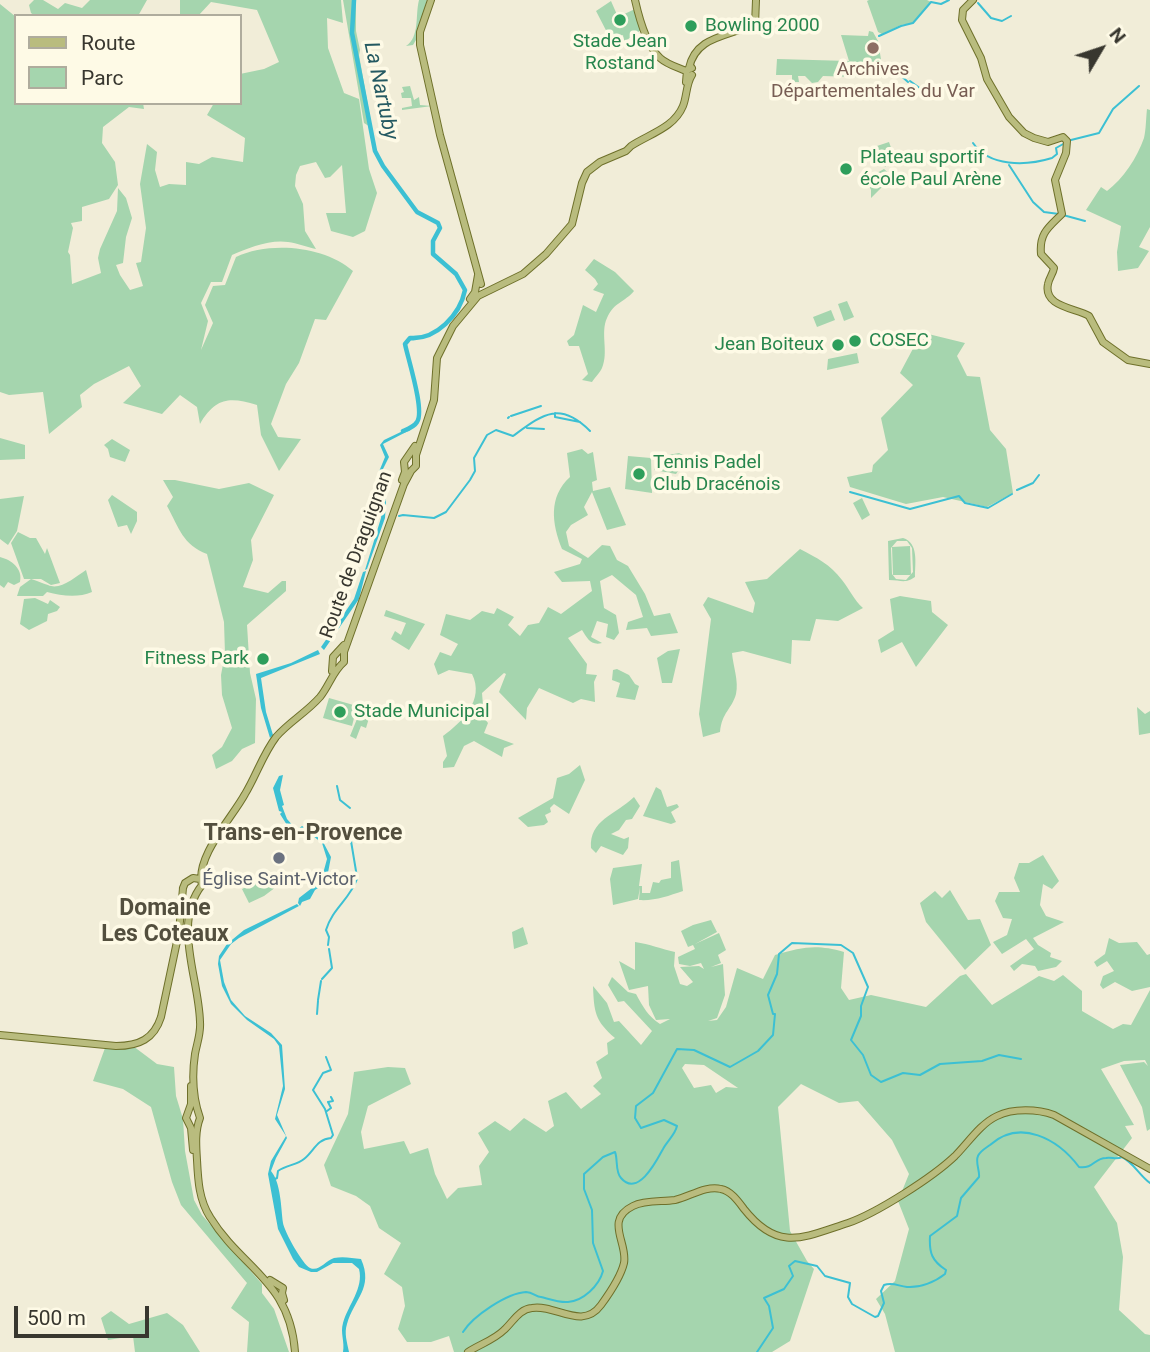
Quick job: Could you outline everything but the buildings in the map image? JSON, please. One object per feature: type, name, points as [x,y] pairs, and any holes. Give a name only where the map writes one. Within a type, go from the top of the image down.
[{"type":"main road","points":[[636,0],[651,40],[661,57],[689,71]]},
{"type":"main road","points":[[429,2],[419,40],[433,107],[480,289],[523,274],[546,254],[575,219],[582,183],[587,172],[667,124],[674,117],[682,103],[691,58],[699,46],[751,24],[756,0]]},
{"type":"main road","points":[[973,0],[962,13],[962,20],[981,58],[987,79],[1009,117],[1034,138],[1048,142],[1063,137],[1067,141],[1066,153],[1055,180],[1062,214],[1051,223],[1041,239],[1041,254],[1054,268],[1048,284],[1050,296],[1061,306],[1089,316],[1103,342],[1128,360],[1150,364]]},
{"type":"main road","name":"Route de Draguignan","points":[[412,458],[434,400],[439,351],[453,326],[480,289]]},
{"type":"main road","points":[[412,458],[416,466],[408,468],[404,462],[412,458]]},
{"type":"main road","name":"Route de Draguignan","points":[[193,884],[273,740],[318,695],[336,664],[343,663],[340,655],[408,468]]},
{"type":"main road","points":[[0,1035],[127,1046],[141,1042],[155,1031],[161,1017],[181,903],[193,884]]},
{"type":"main road","points":[[193,884],[186,936],[198,1019],[191,1065],[189,1112],[186,1118],[193,1124],[198,1180],[206,1210],[222,1233],[252,1265],[283,1289],[293,1352]]},
{"type":"main road","points":[[193,884],[188,933],[200,1018],[200,1036],[193,1066],[200,1118],[193,1124]]},
{"type":"main road","points":[[468,1352],[499,1335],[528,1308],[545,1308],[580,1317],[597,1310],[622,1268],[624,1256],[618,1224],[625,1212],[635,1205],[675,1200],[718,1188],[731,1194],[756,1224],[771,1235],[787,1238],[807,1235],[848,1223],[874,1211],[942,1167],[994,1117],[1022,1111],[1054,1115],[1150,1169]]},
{"type":"main road","points":[[189,1112],[198,1112]]},
{"type":"main road","points":[[193,1124],[195,1180],[201,1203],[216,1229],[267,1285],[277,1300],[288,1324],[293,1352]]},
{"type":"green space","points":[[34,0],[43,0],[58,9],[65,3],[82,8],[90,0],[147,0],[139,14],[32,14],[29,5]]},
{"type":"green space","points":[[180,0],[341,0],[343,23],[327,18],[328,48],[344,93],[359,99],[369,169],[377,193],[365,231],[353,237],[331,231],[326,213],[346,213],[342,165],[330,177],[325,178],[316,162],[300,166],[295,186],[303,204],[305,231],[316,249],[281,241],[252,247],[232,255],[222,282],[211,282],[201,303],[208,321],[201,350],[213,323],[205,305],[213,286],[225,285],[236,257],[265,249],[296,249],[327,256],[353,271],[326,320],[315,319],[299,363],[286,384],[271,424],[278,437],[301,439],[279,471],[261,435],[257,405],[224,401],[212,409],[200,424],[197,407],[180,395],[162,414],[123,403],[141,386],[129,366],[94,384],[80,395],[82,407],[49,434],[43,392],[9,395],[0,392],[0,4],[14,15],[14,105],[143,105],[144,109],[129,107],[103,127],[102,143],[115,162],[118,185],[109,199],[82,207],[82,221],[71,223],[73,228],[68,252],[72,284],[101,273],[98,258],[117,211],[118,188],[126,198],[132,218],[126,237],[123,263],[116,265],[130,290],[143,286],[136,263],[141,262],[146,228],[140,184],[147,144],[157,152],[155,170],[160,187],[169,184],[186,185],[186,162],[199,164],[212,157],[243,162],[245,138],[207,115],[213,105],[242,105],[242,74],[264,69],[279,62],[257,10],[211,2],[200,14],[180,14]]},
{"type":"green space","name":"La Nartuby","points":[[343,0],[356,0],[359,55],[372,128],[364,123]]},
{"type":"green space","points":[[419,0],[427,0],[416,40],[413,45],[406,46],[415,31]]},
{"type":"green space","name":"Stade Jean Rostand","points":[[611,1],[618,17],[635,9],[641,30],[624,42],[623,35],[611,40],[596,11]]},
{"type":"green space","points":[[867,1],[931,2],[913,23],[901,25],[882,34],[878,32]]},
{"type":"green space","points":[[869,31],[873,32],[878,41],[884,78],[823,76],[818,82],[812,83],[805,76],[798,76],[799,82],[792,82],[792,75],[776,75],[777,59],[849,61],[841,35],[868,36]]},
{"type":"green space","points":[[410,86],[414,100],[419,97],[420,105],[432,106],[402,110],[412,106],[411,98],[402,98],[401,93],[404,92],[402,87]]},
{"type":"green space","points":[[1147,109],[1150,110],[1150,227],[1139,247],[1149,251],[1138,268],[1118,271],[1117,252],[1121,226],[1086,210],[1101,187],[1107,191],[1119,180],[1133,160],[1144,138]]},
{"type":"green space","points":[[889,142],[895,159],[885,167],[877,146]]},
{"type":"green space","points":[[884,169],[894,178],[883,183],[871,198],[866,179]]},
{"type":"green space","points":[[594,259],[615,272],[634,291],[613,309],[607,318],[604,330],[604,362],[592,382],[582,380],[588,374],[579,346],[569,346],[567,341],[574,335],[583,305],[596,312],[604,294],[593,290],[598,284],[585,270]]},
{"type":"green space","points":[[847,301],[854,317],[844,321],[838,304]]},
{"type":"green space","points":[[831,310],[835,320],[817,327],[813,317]]},
{"type":"green space","points":[[916,331],[965,343],[957,356],[967,376],[980,377],[990,430],[1006,449],[1013,493],[987,507],[943,497],[906,504],[850,487],[847,477],[872,472],[873,465],[888,450],[881,418],[913,385],[900,373],[916,343]]},
{"type":"green space","points":[[857,353],[859,363],[827,370],[828,359]]},
{"type":"green space","points":[[0,438],[25,445],[25,459],[0,460]]},
{"type":"green space","points":[[112,439],[130,450],[125,462],[110,457],[104,445]]},
{"type":"green space","points":[[582,449],[588,454],[593,452],[597,480],[592,482],[593,491],[610,487],[626,525],[607,530],[592,492],[584,507],[588,515],[571,525],[566,532],[569,546],[588,558],[602,545],[610,546],[617,560],[628,566],[645,594],[654,616],[670,613],[678,633],[651,636],[647,628],[626,630],[628,622],[643,617],[636,595],[612,575],[600,581],[604,608],[616,615],[619,633],[614,640],[606,637],[608,624],[597,621],[591,637],[602,643],[592,642],[582,630],[568,638],[587,664],[586,674],[597,675],[594,682],[595,702],[581,699],[573,703],[539,688],[527,708],[526,720],[499,692],[506,674],[504,673],[482,693],[484,718],[488,723],[484,733],[514,744],[504,748],[502,757],[474,741],[464,746],[454,767],[443,768],[447,756],[443,736],[470,710],[476,693],[472,674],[449,670],[438,675],[434,664],[440,652],[451,656],[458,644],[440,635],[446,614],[470,620],[482,611],[494,614],[497,608],[514,617],[508,625],[520,636],[528,625],[539,623],[548,607],[561,614],[592,591],[590,581],[562,582],[554,572],[580,564],[582,559],[562,549],[554,511],[558,493],[570,477],[567,453]]},
{"type":"green space","points":[[679,453],[685,456],[686,460],[676,474],[654,470],[657,457]]},
{"type":"green space","name":"Tennis Padel Club Dracénois","points":[[628,456],[651,458],[652,493],[625,489]]},
{"type":"green space","points":[[163,480],[219,489],[249,483],[274,495],[251,540],[253,560],[243,587],[268,593],[282,581],[286,581],[286,591],[247,625],[250,673],[256,699],[255,743],[242,749],[232,761],[216,769],[212,755],[222,747],[232,728],[222,695],[224,622],[207,554],[192,546],[179,528],[167,506],[173,497]]},
{"type":"green space","points":[[112,495],[137,512],[137,521],[131,534],[127,525],[118,527],[108,500]]},
{"type":"green space","points":[[24,496],[17,531],[8,545],[0,539],[0,499]]},
{"type":"green space","points":[[862,498],[870,515],[862,520],[853,503]]},
{"type":"green space","points":[[18,532],[36,538],[45,554],[47,548],[60,583],[51,585],[41,579],[24,579],[11,543]]},
{"type":"green space","points":[[903,538],[912,544],[915,577],[906,581],[889,580],[888,541]],"holes":[[[897,541],[907,541],[912,548],[913,572],[906,580],[896,579],[892,574],[891,548]]]},
{"type":"green space","points":[[910,546],[911,575],[893,575],[892,547]]},
{"type":"green space","points":[[800,549],[833,570],[863,608],[838,621],[816,619],[810,641],[792,640],[791,664],[743,651],[732,653],[736,694],[720,732],[703,737],[699,714],[711,619],[703,605],[708,597],[753,613],[755,603],[745,582],[767,579]]},
{"type":"green space","points":[[0,557],[16,566],[20,573],[20,582],[14,585],[8,582],[4,588],[0,585]]},
{"type":"green space","points":[[86,570],[92,592],[87,594],[76,596],[47,592],[43,596],[17,596],[20,587],[31,579],[57,586]]},
{"type":"green space","points":[[900,596],[931,601],[932,612],[948,625],[916,667],[902,642],[881,653],[878,640],[894,630],[890,599]]},
{"type":"green space","points":[[35,598],[48,604],[50,600],[60,607],[48,614],[47,621],[29,630],[20,624],[24,599]]},
{"type":"green space","points":[[386,610],[425,624],[409,650],[391,639],[395,631],[401,635],[406,623],[384,616]]},
{"type":"green space","points":[[680,649],[672,683],[662,683],[657,658],[668,651]]},
{"type":"green space","points":[[617,669],[629,675],[639,686],[635,700],[616,697],[620,683],[612,680],[613,670]]},
{"type":"green space","name":"Stade Municipal","points":[[329,698],[357,706],[352,726],[323,718]]},
{"type":"green space","points":[[1137,707],[1145,714],[1150,711],[1150,733],[1139,735]]},
{"type":"green space","points":[[359,714],[369,718],[366,728],[361,726],[356,739],[350,736]]},
{"type":"green space","points":[[580,765],[585,780],[569,814],[554,804],[550,808],[551,812],[545,815],[548,822],[544,825],[528,827],[518,818],[553,798],[557,778],[569,774]]},
{"type":"green space","points":[[656,787],[661,790],[667,807],[677,804],[679,807],[671,812],[676,822],[671,824],[643,816]]},
{"type":"green space","points":[[634,797],[640,806],[632,819],[626,820],[619,830],[611,834],[624,839],[629,837],[628,848],[623,855],[601,846],[596,853],[591,848],[594,831]]},
{"type":"green space","points":[[1043,855],[1059,881],[1052,889],[1043,884],[1040,905],[1046,916],[1064,922],[1033,938],[1038,945],[1051,953],[1050,957],[1062,961],[1056,967],[1038,971],[1035,966],[1022,964],[1014,971],[1010,966],[1034,949],[1026,939],[1002,954],[993,942],[1007,935],[1012,919],[1003,918],[995,901],[999,892],[1020,892],[1014,878],[1019,863],[1029,863]]},
{"type":"green space","points":[[679,860],[683,891],[656,899],[639,900],[640,887],[638,899],[613,905],[610,879],[613,868],[642,864],[639,886],[642,886],[642,893],[650,893],[653,882],[659,883],[671,878],[671,862]]},
{"type":"green space","points":[[271,875],[276,887],[249,903],[242,889]]},
{"type":"green space","points":[[950,890],[968,920],[980,919],[991,945],[965,970],[926,922],[920,903],[935,891],[942,898]]},
{"type":"green space","points":[[711,920],[717,932],[695,944],[719,933],[726,950],[718,955],[721,963],[711,967],[723,964],[725,995],[717,1018],[708,1021],[717,1020],[726,1007],[737,968],[763,979],[775,955],[810,947],[844,952],[841,988],[849,1000],[871,995],[926,1007],[960,976],[966,974],[992,1005],[1039,976],[1054,981],[1063,975],[1082,991],[1082,1011],[1113,1029],[1123,1024],[1131,1025],[1150,990],[1150,1129],[1147,1131],[1142,1107],[1120,1065],[1144,1062],[1148,1066],[1145,1060],[1124,1061],[1101,1069],[1134,1125],[1125,1126],[1132,1138],[1094,1187],[1117,1223],[1123,1257],[1119,1310],[1145,1334],[1150,1335],[1150,1352],[895,1352],[885,1314],[876,1299],[895,1281],[909,1229],[898,1201],[909,1174],[892,1140],[858,1101],[839,1103],[801,1084],[778,1107],[790,1231],[814,1269],[790,1341],[772,1352],[454,1352],[449,1336],[431,1342],[407,1342],[398,1329],[405,1306],[402,1287],[384,1274],[401,1243],[379,1228],[370,1206],[356,1196],[331,1186],[324,1165],[348,1114],[354,1072],[388,1067],[405,1068],[411,1084],[368,1106],[361,1132],[364,1149],[404,1141],[410,1154],[428,1148],[435,1174],[447,1199],[458,1188],[482,1185],[479,1166],[489,1152],[478,1133],[495,1121],[510,1131],[524,1118],[546,1132],[554,1126],[548,1101],[566,1092],[581,1109],[601,1094],[593,1086],[602,1078],[596,1062],[608,1054],[607,1043],[615,1038],[597,1015],[593,986],[607,1003],[614,1022],[619,1021],[641,1045],[652,1031],[624,1001],[618,1002],[608,985],[612,977],[628,992],[636,994],[646,1011],[660,1024],[670,1019],[656,1020],[649,1005],[648,986],[629,990],[619,961],[635,970],[635,942],[675,952],[674,966],[680,984],[687,986],[693,982],[680,967],[699,966],[704,969],[701,963],[690,966],[679,964],[678,957],[695,949],[693,945],[688,947],[681,931]],"holes":[[[685,1064],[704,1065],[738,1088],[726,1087],[716,1093],[711,1085],[694,1088],[682,1068]]]},
{"type":"green space","points":[[523,927],[528,944],[514,949],[512,932]]},
{"type":"green space","points":[[1109,938],[1119,943],[1137,942],[1147,955],[1150,954],[1150,987],[1132,991],[1115,982],[1103,989],[1100,985],[1103,976],[1114,971],[1107,961],[1097,967],[1094,962],[1105,954]]},
{"type":"green space","points":[[133,1046],[157,1064],[174,1067],[176,1096],[183,1119],[185,1151],[194,1200],[202,1215],[262,1284],[262,1293],[274,1309],[289,1352],[247,1352],[249,1322],[231,1308],[247,1283],[181,1205],[151,1107],[123,1089],[93,1081],[105,1048]]},
{"type":"green space","points":[[111,1311],[129,1324],[167,1313],[183,1325],[200,1352],[135,1352],[133,1336],[108,1340],[101,1318]]},
{"type":"water","points":[[410,430],[383,444],[389,457],[379,477],[386,502],[385,518],[365,570],[383,503],[376,479],[385,457],[380,445],[384,440]]},
{"type":"water","points":[[366,571],[359,599],[324,650],[321,647],[354,599],[363,572]]},
{"type":"water","points":[[318,650],[320,654],[261,678],[266,712],[273,735],[270,738],[261,708],[256,674],[291,663]]},
{"type":"water","points":[[283,775],[280,790],[284,805],[282,806],[287,819],[295,828],[292,833],[280,814],[282,812],[279,811],[273,788],[279,776]]},
{"type":"water","points":[[302,826],[321,838],[331,857],[326,883],[300,906],[299,898],[321,881],[327,859],[322,843],[313,836],[305,835],[303,829],[295,835],[293,833]]},
{"type":"water","points":[[297,904],[299,906],[239,938],[231,944],[220,960],[231,1000],[245,1016],[271,1033],[282,1045],[285,1089],[277,1115],[287,1138],[271,1171],[279,1189],[283,1223],[287,1233],[310,1268],[316,1269],[334,1258],[361,1259],[364,1286],[346,1327],[349,1352],[343,1352],[342,1327],[357,1290],[359,1269],[352,1263],[333,1263],[317,1272],[299,1267],[278,1229],[268,1174],[271,1161],[286,1136],[275,1119],[283,1086],[279,1046],[231,1004],[222,986],[218,964],[219,956],[227,944],[244,930]]},
{"type":"waterway","name":"La Nartuby","points":[[354,0],[352,33],[375,151],[417,212],[438,223],[440,228],[433,241],[433,254],[456,274],[465,290],[458,308],[445,324],[429,335],[410,338],[405,344],[418,396],[419,416],[411,428],[403,431]]},
{"type":"waterway","points":[[879,36],[913,23],[931,2],[941,4],[949,0]]},
{"type":"waterway","points":[[978,3],[991,18],[1002,21],[1011,16]]},
{"type":"waterway","points":[[890,66],[908,82]]},
{"type":"waterway","points":[[910,81],[932,97],[938,97]]},
{"type":"waterway","points":[[1071,140],[1099,133],[1113,109],[1139,86]]},
{"type":"waterway","points":[[973,143],[988,157],[1020,163],[1052,158],[1057,154],[1056,148],[1065,143]]},
{"type":"waterway","points":[[1009,165],[1033,202],[1044,212],[1059,214]]},
{"type":"waterway","points":[[1063,215],[1085,221]]},
{"type":"waterway","points":[[511,416],[541,406]]},
{"type":"waterway","points":[[555,413],[555,417],[580,422]]},
{"type":"waterway","points":[[399,516],[434,518],[446,512],[475,471],[474,458],[487,435],[496,430],[513,436],[542,417],[560,413],[579,421],[590,431]]},
{"type":"waterway","points":[[527,428],[544,429]]},
{"type":"waterway","points":[[1017,490],[1033,483],[1039,475]]},
{"type":"waterway","points":[[850,492],[910,509],[959,496]]},
{"type":"waterway","points":[[959,496],[965,503],[988,508],[1012,494]]},
{"type":"waterway","points":[[337,786],[340,800],[350,808]]},
{"type":"waterway","points":[[350,834],[359,832]]},
{"type":"waterway","points":[[350,835],[357,877]]},
{"type":"waterway","points":[[328,945],[326,930],[329,923],[357,879]]},
{"type":"waterway","points":[[463,1332],[491,1306],[518,1293],[528,1292],[554,1301],[568,1302],[585,1296],[594,1287],[603,1271],[593,1243],[592,1210],[584,1189],[584,1174],[603,1157],[615,1152],[619,1175],[627,1183],[640,1181],[652,1168],[677,1126],[664,1120],[641,1128],[635,1118],[636,1106],[653,1093],[677,1049],[694,1050],[730,1067],[758,1051],[773,1035],[775,1014],[768,995],[777,974],[779,954],[792,943],[841,945],[853,953],[868,987],[861,1006],[861,1016],[851,1040],[863,1055],[871,1075],[881,1082],[903,1073],[920,1075],[940,1064],[982,1061],[999,1055],[1021,1059]]},
{"type":"waterway","points":[[322,979],[332,968],[329,949]]},
{"type":"waterway","points":[[318,1000],[321,981]]},
{"type":"waterway","points":[[317,1014],[318,1001]]},
{"type":"waterway","points":[[273,1180],[277,1178],[278,1171],[301,1161],[319,1143],[333,1135],[325,1109],[313,1090],[323,1073],[331,1070],[326,1057]]},
{"type":"waterway","points":[[327,1111],[331,1108],[328,1102],[333,1101],[331,1097]]},
{"type":"waterway","points":[[757,1352],[773,1328],[769,1306],[764,1298],[784,1289],[793,1276],[789,1266],[795,1261],[817,1266],[825,1276],[850,1283],[848,1297],[852,1304],[875,1317],[884,1303],[881,1291],[884,1285],[917,1287],[945,1274],[946,1270],[932,1256],[930,1236],[957,1216],[961,1198],[979,1177],[979,1154],[1002,1137],[1014,1133],[1038,1135],[1060,1148],[1079,1167],[1088,1166],[1102,1158],[1122,1157],[1150,1183]]},
{"type":"place","name":"Stade Jean Rostand","points":[[620,20]]},
{"type":"place","name":"Bowling 2000","points":[[691,26]]},
{"type":"place","name":"Archives Départementales du Var","points":[[873,48]]},
{"type":"place","name":"Plateau sportif école Paul Arène","points":[[846,169]]},
{"type":"place","name":"COSEC","points":[[855,341]]},
{"type":"place","name":"Jean Boiteux","points":[[838,345]]},
{"type":"place","name":"Tennis Padel Club Dracénois","points":[[639,474]]},
{"type":"place","name":"Fitness Park","points":[[263,659]]},
{"type":"place","name":"Stade Municipal","points":[[340,712]]},
{"type":"place","name":"Église Saint-Victor","points":[[279,858]]},
{"type":"district","name":"Trans-en-Provence","points":[[303,834]]},
{"type":"district","name":"Domaine Les Coteaux","points":[[165,922]]}]
